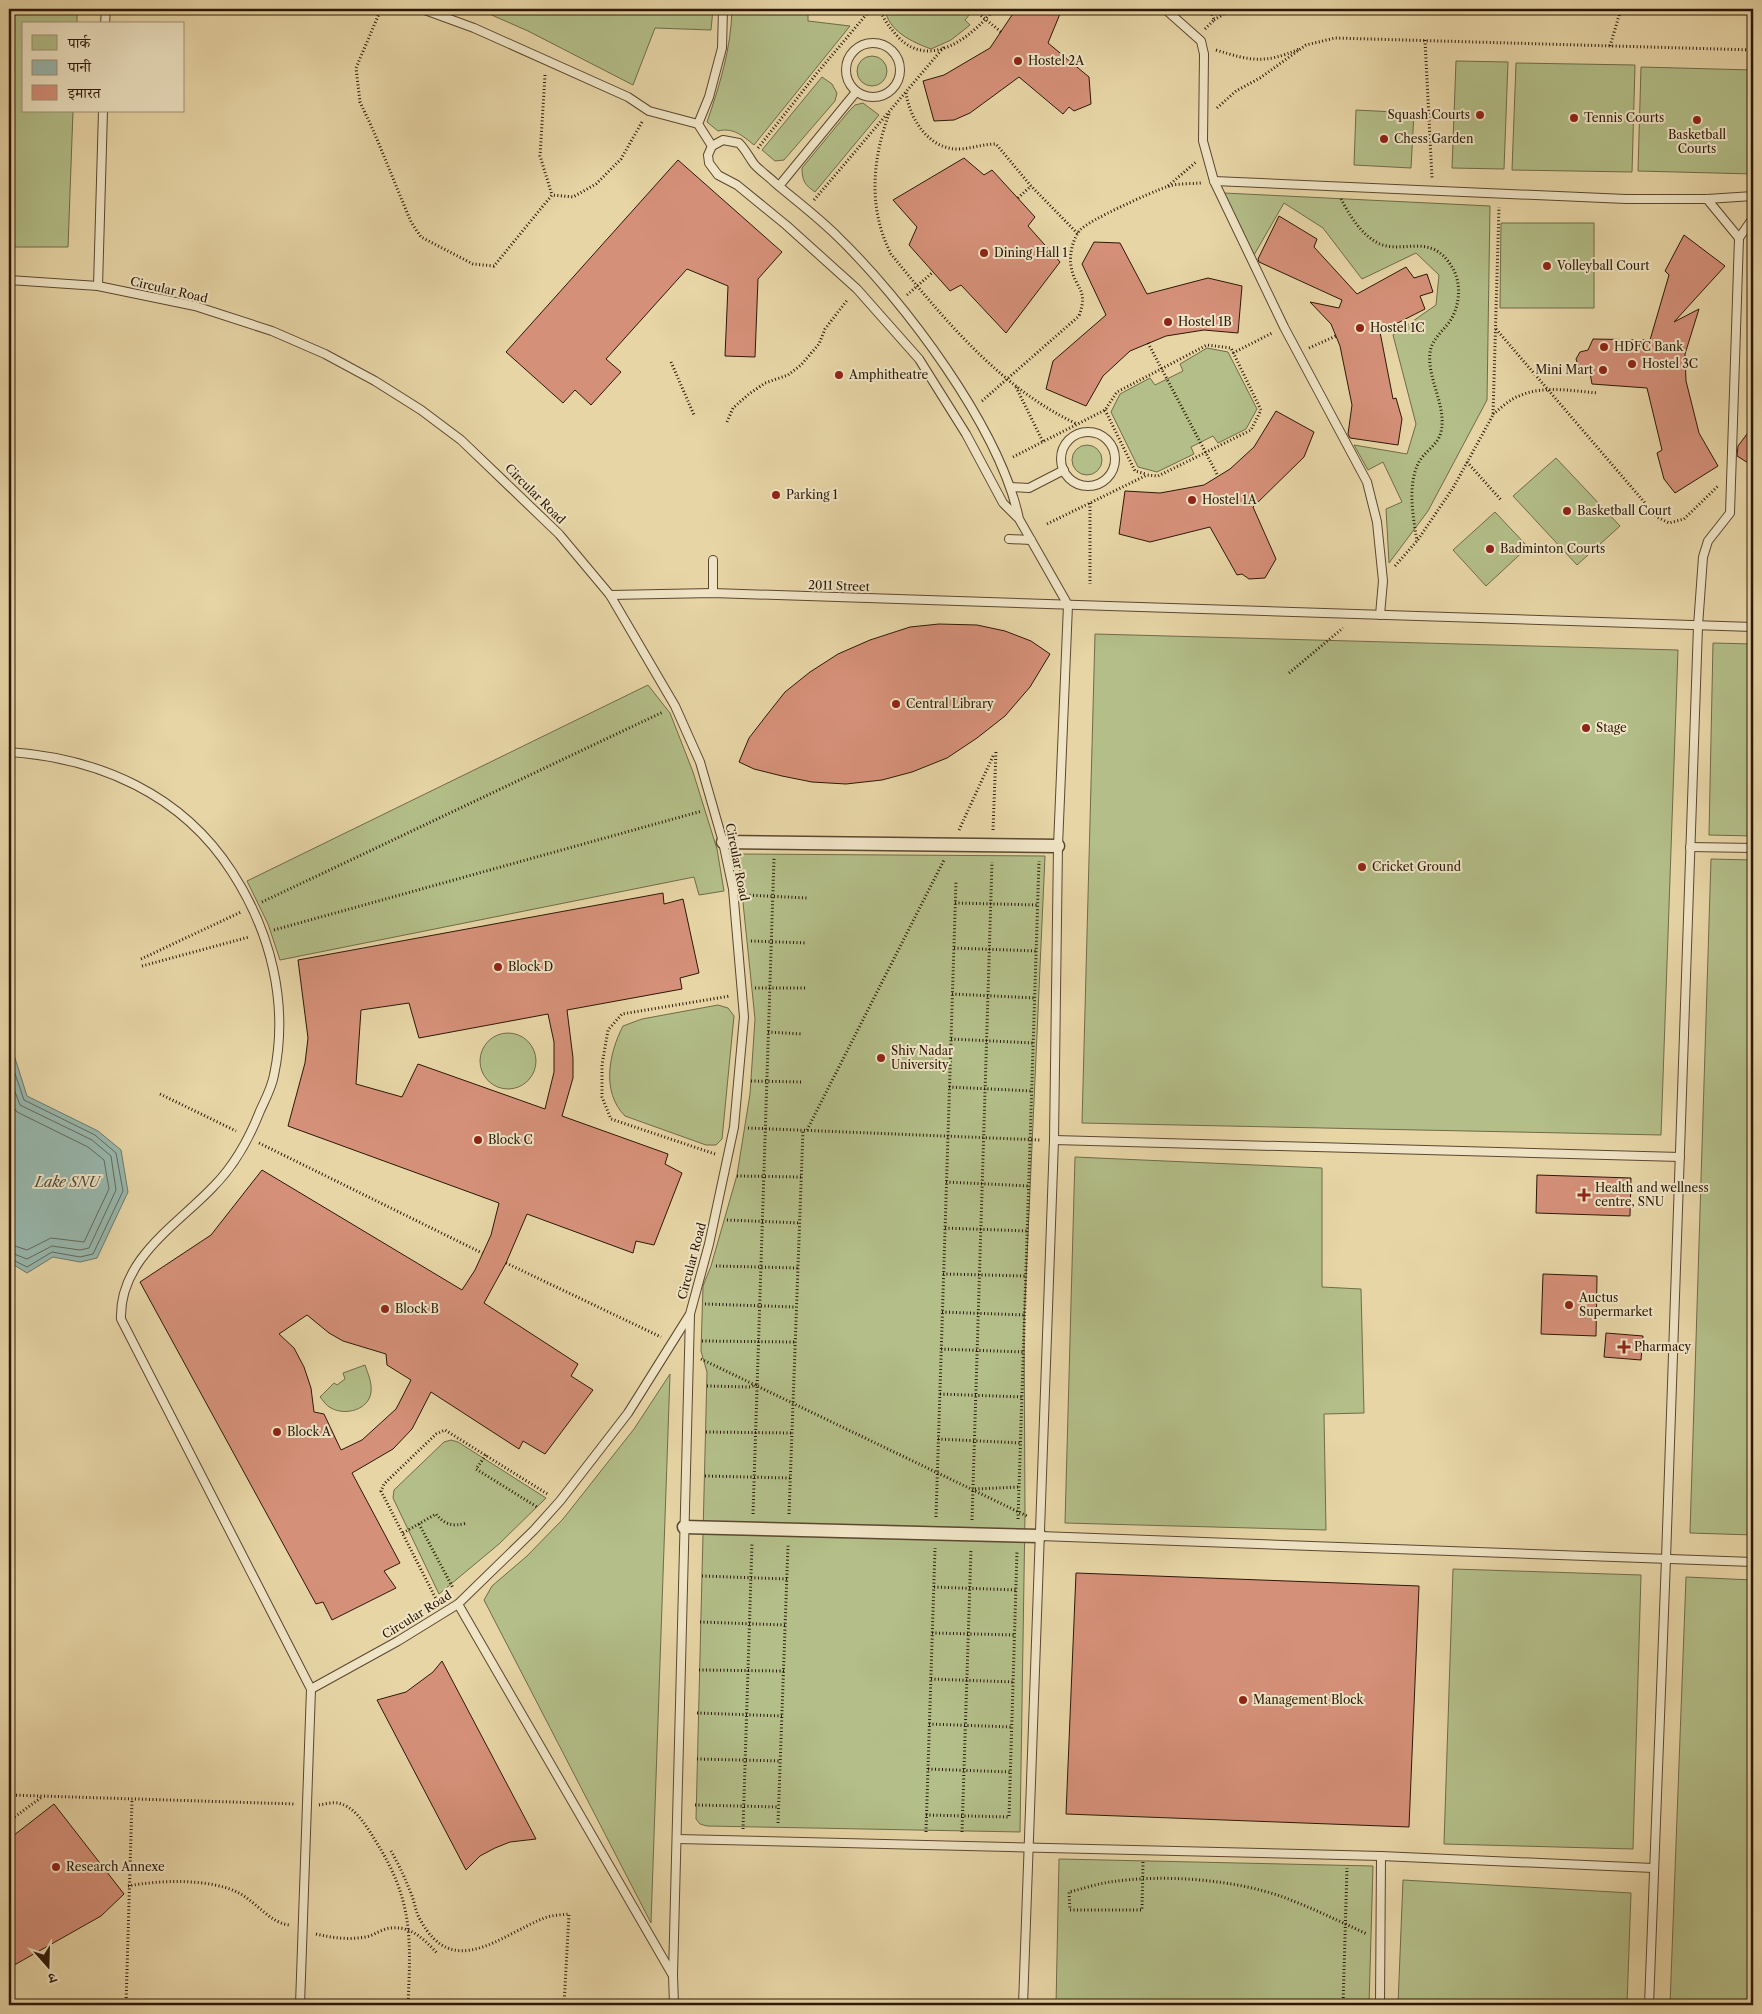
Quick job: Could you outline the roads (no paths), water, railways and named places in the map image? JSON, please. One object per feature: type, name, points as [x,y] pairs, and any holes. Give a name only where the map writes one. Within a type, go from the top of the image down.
[{"type":"street","points":[[723,842],[1058,846]]},
{"type":"street","points":[[684,1528],[1040,1536]]},
{"type":"lane","points":[[105,22],[106,9]]},
{"type":"lane","points":[[422,9],[474,28],[628,97],[649,111],[698,124],[712,146]]},
{"type":"lane","points":[[698,124],[709,97],[722,48],[723,9]]},
{"type":"lane","points":[[1165,9],[1199,39],[1204,54],[1203,141],[1214,181],[1284,327],[1367,482],[1378,522],[1383,581],[1380,615]]},
{"type":"lane","points":[[868,43],[886,46],[898,59],[900,68],[896,84],[890,91],[873,97],[856,92],[846,77],[848,59],[853,52],[868,43]]},
{"type":"lane","points":[[779,186],[856,92]]},
{"type":"lane","points":[[98,286],[103,112]]},
{"type":"lane","points":[[1019,519],[1011,487],[1001,463],[970,409],[933,350],[872,272],[836,236],[755,165],[739,143],[723,140],[712,146],[708,155],[709,163],[718,176],[736,185],[786,224],[857,289],[919,359],[966,434],[1003,503],[1019,519],[1068,605],[1058,846],[1054,1140],[1023,2005]]},
{"type":"lane","points":[[1214,181],[1334,188],[1626,199],[1707,199],[1753,196]]},
{"type":"lane","points":[[1707,199],[1739,238]]},
{"type":"lane","points":[[1649,2005],[1698,626],[1703,557],[1708,541],[1730,513],[1739,238],[1753,218]]},
{"type":"lane","name":"Circular Road","points":[[9,280],[98,286],[195,306],[272,331],[325,354],[374,381],[421,410],[462,440],[559,534],[610,595],[675,706],[700,762],[715,807],[723,842],[733,895],[744,1017],[734,1127],[714,1219],[690,1314],[628,1413],[560,1502],[458,1604],[398,1641],[312,1689]]},
{"type":"lane","points":[[1081,433],[1099,434],[1112,446],[1115,454],[1112,472],[1100,484],[1082,486],[1067,477],[1064,470],[1060,460],[1062,451],[1072,437],[1081,433]]},
{"type":"lane","points":[[1011,487],[1029,488],[1064,470]]},
{"type":"lane","points":[[1009,539],[1031,540]]},
{"type":"lane","points":[[712,593],[713,560]]},
{"type":"lane","name":"2011 Street","points":[[610,595],[712,593],[1753,627]]},
{"type":"lane","points":[[9,752],[40,754],[90,765],[129,781],[158,798],[189,821],[217,849],[252,906],[264,932],[275,973],[280,1033],[274,1077],[248,1138],[215,1186],[168,1228],[141,1260],[126,1285],[120,1302],[121,1319],[312,1689],[300,2005]]},
{"type":"lane","points":[[1690,847],[1753,848]]},
{"type":"lane","points":[[1054,1140],[1680,1157]]},
{"type":"lane","points":[[674,2005],[673,1975],[690,1314]]},
{"type":"lane","points":[[1040,1536],[1753,1562]]},
{"type":"lane","points":[[458,1604],[673,1975]]},
{"type":"lane","points":[[677,1839],[1143,1850],[1347,1857],[1382,1856],[1653,1868]]},
{"type":"lane","points":[[1380,2005],[1382,1856]]},
{"type":"water","name":"Lake SNU","points":[[9,1039],[27,1096],[98,1131],[121,1150],[128,1192],[97,1258],[80,1262],[53,1257],[27,1273],[9,1262]]},
{"type":"place","name":"Hostel 2A","points":[[1018,61]]},
{"type":"place","name":"Squash Courts","points":[[1480,115]]},
{"type":"place","name":"Tennis Courts","points":[[1574,118]]},
{"type":"place","name":"Basketball Courts","points":[[1697,120]]},
{"type":"place","name":"Chess Garden","points":[[1384,139]]},
{"type":"place","name":"Dining Hall 1","points":[[984,253]]},
{"type":"place","name":"Volleyball Court","points":[[1547,266]]},
{"type":"place","name":"Hostel 1B","points":[[1168,322]]},
{"type":"place","name":"Hostel 1C","points":[[1360,328]]},
{"type":"place","name":"HDFC Bank","points":[[1604,347]]},
{"type":"place","name":"Hostel 3C","points":[[1632,364]]},
{"type":"place","name":"Mini Mart","points":[[1603,370]]},
{"type":"place","name":"Amphitheatre","points":[[839,375]]},
{"type":"place","name":"Parking 1","points":[[776,495]]},
{"type":"place","name":"Hostel 1A","points":[[1192,500]]},
{"type":"place","name":"Basketball Court","points":[[1567,511]]},
{"type":"place","name":"Badminton Courts","points":[[1490,549]]},
{"type":"place","name":"Central Library","points":[[896,704]]},
{"type":"place","name":"Stage","points":[[1586,728]]},
{"type":"place","name":"Cricket Ground","points":[[1362,867]]},
{"type":"place","name":"Block D","points":[[498,967]]},
{"type":"place","name":"Shiv Nadar University","points":[[881,1058]]},
{"type":"place","name":"Block C","points":[[478,1140]]},
{"type":"place","name":"Health and wellness centre, SNU","points":[[1584,1195]]},
{"type":"place","name":"Auctus Supermarket","points":[[1569,1305]]},
{"type":"place","name":"Block B","points":[[385,1309]]},
{"type":"place","name":"Pharmacy","points":[[1624,1347]]},
{"type":"place","name":"Block A","points":[[277,1432]]},
{"type":"place","name":"Management Block","points":[[1243,1700]]},
{"type":"place","name":"Research Annexe","points":[[56,1867]]}]
